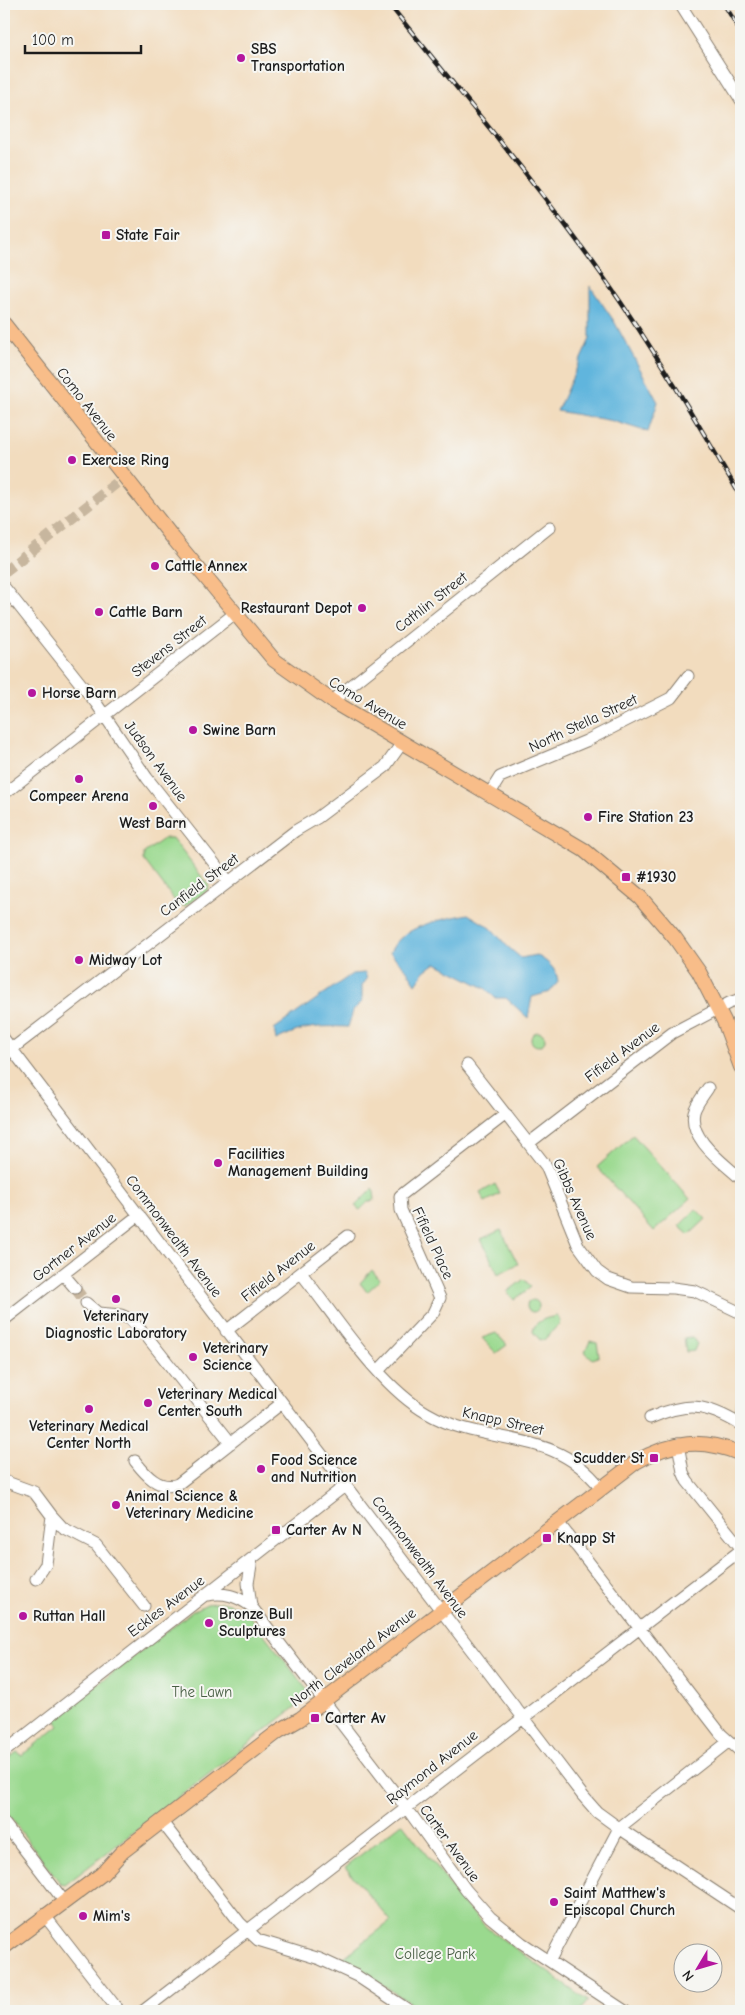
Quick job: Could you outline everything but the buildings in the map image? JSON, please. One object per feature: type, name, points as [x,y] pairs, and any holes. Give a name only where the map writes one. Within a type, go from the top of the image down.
[{"type":"main road","name":"Como Avenue","points":[[4,324],[234,614],[274,660],[332,701],[584,850],[623,881],[675,938],[699,972],[718,1008],[741,1067]]},
{"type":"main road","name":"North Cleveland Avenue","points":[[4,1947],[102,1874],[122,1852],[279,1731],[323,1701],[600,1488],[650,1453],[678,1444],[698,1443],[723,1446],[741,1454]]},
{"type":"street","points":[[680,4],[741,100]]},
{"type":"street","name":"Cathlin Street","points":[[332,701],[550,527]]},
{"type":"street","name":"Judson Avenue","points":[[4,587],[104,716],[147,778],[229,882]]},
{"type":"street","name":"Stevens Street","points":[[4,794],[234,614]]},
{"type":"street","name":"North Stella Street","points":[[490,793],[500,777],[586,741],[671,698],[688,676]]},
{"type":"street","name":"Canfield Street","points":[[8,1052],[295,831],[317,818],[385,767],[402,743]]},
{"type":"street","name":"Fifield Avenue","points":[[529,1143],[672,1033],[718,1008],[741,999]]},
{"type":"street","name":"Commonwealth Avenue","points":[[4,1039],[8,1052],[139,1215],[583,1796],[597,1812],[619,1828],[741,1910]]},
{"type":"street","name":"Gibbs Avenue","points":[[467,1065],[529,1143],[552,1176],[578,1245],[597,1271],[608,1279],[630,1287],[673,1288],[694,1292],[741,1313]]},
{"type":"street","points":[[708,1088],[694,1111],[696,1133],[741,1179]]},
{"type":"street","name":"Fifield Place","points":[[378,1371],[433,1313],[440,1298],[401,1210],[399,1201],[402,1194],[506,1114]]},
{"type":"street","name":"Gortner Avenue","points":[[4,1320],[139,1215]]},
{"type":"street","name":"Fifield Avenue","points":[[226,1330],[348,1236]]},
{"type":"street","name":"Knapp Street","points":[[301,1273],[378,1371],[402,1396],[435,1418],[472,1432],[531,1442],[547,1447],[574,1462],[600,1488]]},
{"type":"street","points":[[64,1274],[75,1288]]},
{"type":"street","points":[[86,1303],[98,1313],[121,1315],[130,1319],[148,1338],[230,1443]]},
{"type":"street","points":[[135,1461],[147,1476],[172,1486],[282,1403]]},
{"type":"street","points":[[650,1418],[674,1408],[689,1406],[710,1411],[741,1425]]},
{"type":"street","points":[[678,1444],[683,1472],[687,1481],[741,1549]]},
{"type":"street","points":[[4,1481],[34,1492],[63,1528],[96,1545],[144,1606]]},
{"type":"street","name":"Eckles Avenue","points":[[4,1752],[346,1485]]},
{"type":"street","points":[[36,1579],[46,1564],[52,1516]]},
{"type":"street","points":[[557,1521],[728,1742],[741,1752]]},
{"type":"street","name":"Raymond Avenue","points":[[143,2011],[741,1549]]},
{"type":"street","points":[[251,1606],[248,1583],[252,1559]]},
{"type":"street","name":"Carter Avenue","points":[[204,1596],[223,1594],[237,1596],[251,1606],[466,1890],[490,1917],[522,1943],[624,2011]]},
{"type":"street","points":[[550,1960],[619,1828],[728,1742]]},
{"type":"street","points":[[162,1822],[247,1931],[258,1940],[320,1960],[357,1976],[410,2011]]},
{"type":"street","points":[[4,1823],[64,1901]]},
{"type":"street","points":[[45,1916],[119,2011]]},
{"type":"green space","points":[[165,838],[172,838],[209,886],[206,892],[185,906],[178,905],[144,860],[144,853]]},
{"type":"green space","points":[[538,1032],[543,1034],[545,1039],[543,1044],[538,1046],[533,1044],[531,1039],[533,1034]]},
{"type":"green space","points":[[633,1135],[690,1199],[654,1231],[597,1167]]},
{"type":"green space","points":[[495,1184],[500,1194],[485,1202],[480,1193]]},
{"type":"green space","points":[[372,1189],[375,1199],[368,1202],[360,1210],[355,1206]]},
{"type":"green space","points":[[696,1209],[706,1219],[689,1235],[679,1226]]},
{"type":"green space","points":[[501,1230],[518,1264],[498,1274],[481,1239]]},
{"type":"green space","points":[[372,1270],[380,1280],[367,1292],[360,1283]]},
{"type":"green space","points":[[524,1279],[531,1287],[514,1300],[507,1292]]},
{"type":"green space","points":[[531,1300],[535,1300],[539,1306],[535,1312],[531,1312],[527,1308],[527,1304]]},
{"type":"green space","points":[[557,1316],[560,1320],[559,1324],[544,1340],[540,1340],[533,1332],[538,1322]]},
{"type":"green space","points":[[496,1333],[507,1345],[496,1353],[482,1338]]},
{"type":"green space","points":[[691,1337],[697,1343],[694,1351],[686,1352],[684,1338]]},
{"type":"green space","points":[[590,1341],[597,1343],[599,1356],[593,1359],[585,1352]]},
{"type":"green space","points":[[741,1390],[741,1411],[734,1410]]},
{"type":"green space","name":"The Lawn","points":[[221,1602],[236,1606],[250,1616],[311,1695],[65,1885],[61,1884],[4,1809],[4,1762],[17,1752],[22,1755],[59,1726],[54,1718],[193,1611],[207,1604]]},
{"type":"green space","name":"College Park","points":[[402,1823],[466,1906],[487,1928],[588,2001],[579,2011],[422,2011],[372,1978],[339,1961],[391,1921],[345,1867]]},
{"type":"water","points":[[590,286],[614,321],[658,402],[648,432],[613,421],[557,411],[590,339]]},
{"type":"water","points":[[468,914],[491,928],[521,958],[536,955],[548,962],[554,969],[558,982],[550,992],[532,997],[528,1018],[506,998],[495,998],[485,988],[436,963],[425,971],[416,984],[406,969],[390,953],[395,944],[412,930],[423,925]]},
{"type":"water","points":[[365,973],[367,979],[362,986],[362,1002],[353,1011],[348,1027],[303,1029],[276,1040],[274,1029],[352,974]]},
{"type":"tunnel","points":[[4,572],[124,477]]},
{"type":"tunnel","points":[[75,1288],[86,1303]]},
{"type":"railway","points":[[389,4],[526,173],[604,278],[675,386],[741,497]]},
{"type":"railway","points":[[724,4],[741,32]]},
{"type":"place","name":"SBS Transportation","points":[[241,58]]},
{"type":"place","name":"State Fair","points":[[106,235]]},
{"type":"place","name":"Exercise Ring","points":[[72,460]]},
{"type":"place","name":"Cattle Annex","points":[[155,566]]},
{"type":"place","name":"Restaurant Depot","points":[[362,608]]},
{"type":"place","name":"Cattle Barn","points":[[99,612]]},
{"type":"place","name":"Horse Barn","points":[[32,693]]},
{"type":"place","name":"Swine Barn","points":[[193,730]]},
{"type":"place","name":"Compeer Arena","points":[[79,779]]},
{"type":"place","name":"West Barn","points":[[153,806]]},
{"type":"place","name":"Fire Station 23","points":[[588,817]]},
{"type":"place","name":"#1930","points":[[626,877]]},
{"type":"place","name":"Midway Lot","points":[[79,960]]},
{"type":"place","name":"Facilities Management Building","points":[[218,1163]]},
{"type":"place","name":"Veterinary Diagnostic Laboratory","points":[[116,1299]]},
{"type":"place","name":"Veterinary Science","points":[[193,1357]]},
{"type":"place","name":"Veterinary Medical Center South","points":[[148,1403]]},
{"type":"place","name":"Veterinary Medical Center North","points":[[89,1409]]},
{"type":"place","name":"Scudder St","points":[[654,1458]]},
{"type":"place","name":"Food Science and Nutrition","points":[[261,1469]]},
{"type":"place","name":"Animal Science & Veterinary Medicine","points":[[116,1505]]},
{"type":"place","name":"Carter Av N","points":[[276,1530]]},
{"type":"place","name":"Knapp St","points":[[547,1538]]},
{"type":"place","name":"Ruttan Hall","points":[[23,1616]]},
{"type":"place","name":"Bronze Bull Sculptures","points":[[209,1623]]},
{"type":"place","name":"Carter Av","points":[[315,1718]]},
{"type":"place","name":"Saint Matthew's Episcopal Church","points":[[554,1902]]},
{"type":"place","name":"Mim's","points":[[83,1916]]}]
